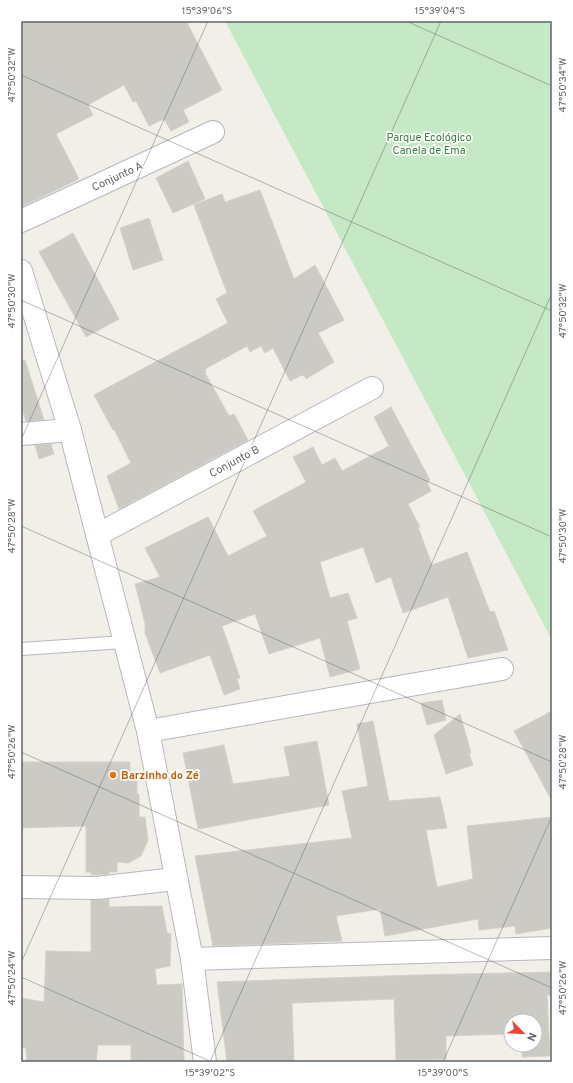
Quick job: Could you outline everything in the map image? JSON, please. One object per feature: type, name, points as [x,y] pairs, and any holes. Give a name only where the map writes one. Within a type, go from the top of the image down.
[{"type":"street","name":"Conjunto A","points":[[21,221],[213,132]]},
{"type":"street","points":[[21,271],[70,430],[148,731],[192,959],[205,1062]]},
{"type":"street","name":"Conjunto B","points":[[96,535],[372,388]]},
{"type":"street","points":[[21,434],[70,430]]},
{"type":"street","points":[[148,731],[502,669]]},
{"type":"street","points":[[21,887],[97,888],[176,879]]},
{"type":"street","points":[[192,959],[552,948]]},
{"type":"lane","points":[[21,649],[124,642]]},
{"type":"green space","name":"Parque Ecológico Canela de Ema","points":[[225,21],[552,21],[552,640]]},
{"type":"building","points":[[21,21],[186,21],[222,90],[183,110],[189,122],[171,131],[164,119],[149,126],[136,101],[133,102],[124,85],[88,105],[93,115],[56,134],[79,179],[21,207]]},
{"type":"building","points":[[188,161],[205,199],[173,213],[156,178]]},
{"type":"building","points":[[260,190],[294,279],[315,265],[344,320],[318,333],[334,362],[306,379],[304,375],[302,375],[290,381],[273,348],[265,353],[261,346],[250,352],[247,346],[205,369],[205,373],[229,416],[234,414],[248,440],[119,509],[107,476],[131,463],[114,429],[113,430],[94,395],[228,323],[216,299],[227,293],[194,205],[222,194],[225,202]]},
{"type":"building","points":[[149,218],[163,260],[133,270],[120,228]]},
{"type":"building","points":[[73,233],[119,319],[86,337],[39,252]]},
{"type":"building","points":[[25,360],[44,420],[26,421],[21,406],[21,361]]},
{"type":"building","points":[[391,407],[430,480],[427,482],[431,491],[408,504],[420,527],[418,527],[432,565],[467,552],[490,612],[494,611],[508,650],[468,658],[448,597],[403,613],[391,577],[376,583],[363,547],[320,562],[330,598],[348,593],[357,618],[347,621],[360,669],[330,677],[320,638],[269,654],[255,614],[222,626],[240,678],[237,679],[240,689],[224,695],[210,655],[160,673],[145,633],[145,623],[135,584],[160,577],[145,548],[208,517],[228,556],[267,536],[253,511],[306,482],[293,457],[313,447],[322,465],[335,458],[342,471],[389,446],[374,417]]},
{"type":"building","points":[[51,444],[54,454],[39,459],[35,445]]},
{"type":"building","points":[[442,700],[446,720],[427,725],[421,703]]},
{"type":"building","points":[[552,711],[552,801],[514,731]]},
{"type":"building","points":[[460,714],[473,765],[446,774],[434,735]]},
{"type":"building","points":[[373,721],[389,801],[440,797],[447,828],[426,830],[437,887],[473,879],[467,826],[552,817],[552,928],[516,934],[515,926],[479,930],[478,919],[385,936],[380,909],[336,916],[342,941],[213,946],[195,856],[352,838],[342,791],[368,786],[357,724]]},
{"type":"building","points":[[317,741],[329,805],[198,829],[183,753],[224,745],[233,784],[290,776],[284,747]]},
{"type":"building","points":[[21,762],[130,762],[130,775],[137,774],[139,817],[145,817],[148,840],[141,856],[128,863],[117,862],[117,872],[91,875],[91,872],[86,872],[86,826],[21,828]]},
{"type":"building","points":[[109,899],[109,907],[162,906],[167,933],[171,934],[170,966],[155,969],[157,985],[182,984],[184,1062],[131,1062],[131,1045],[98,1045],[96,1062],[27,1062],[26,1048],[21,1048],[21,998],[44,1002],[46,951],[91,952],[91,900]]},
{"type":"building","points":[[552,972],[552,995],[547,995],[550,1056],[522,1057],[522,1053],[543,1053],[543,1013],[503,1013],[503,1034],[446,1036],[446,1059],[396,1060],[394,999],[292,1003],[294,1062],[227,1062],[217,982]]},
{"type":"place","name":"Barzinho do Zé","points":[[113,775]]}]
